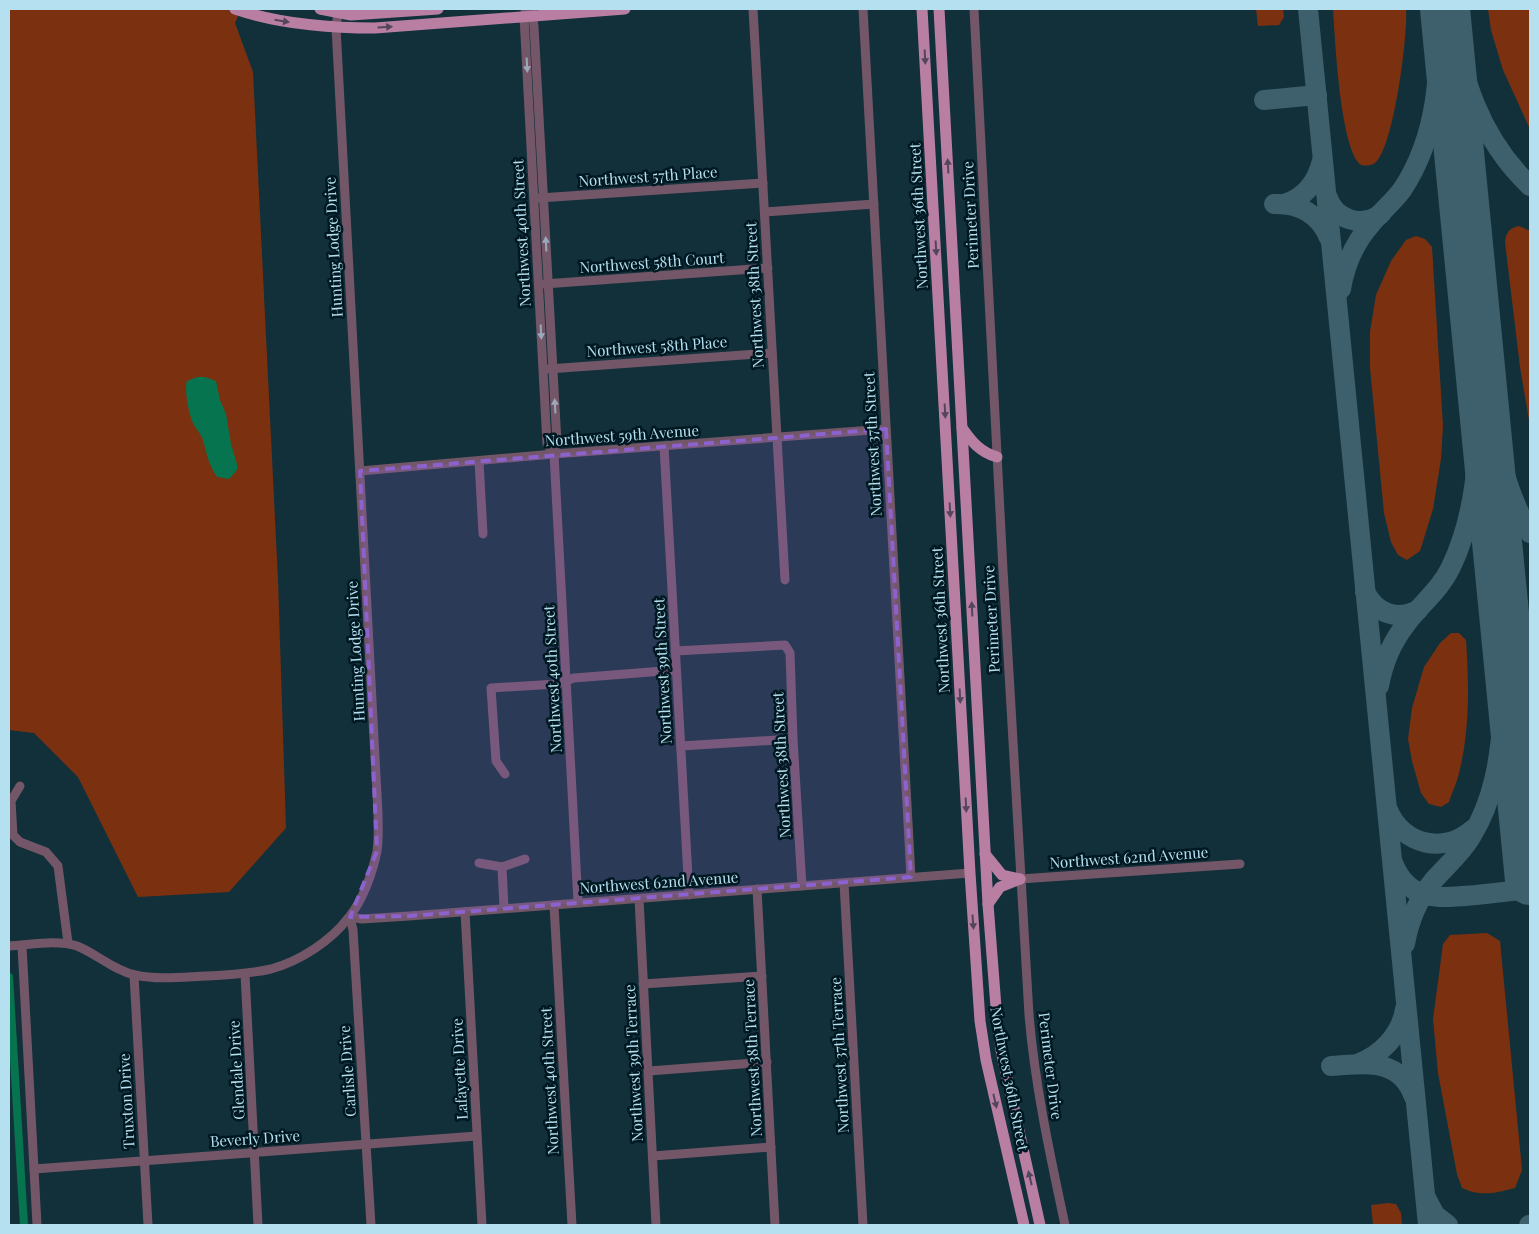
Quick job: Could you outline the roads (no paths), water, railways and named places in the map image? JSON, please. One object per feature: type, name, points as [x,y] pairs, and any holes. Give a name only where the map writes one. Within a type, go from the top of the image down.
[{"type":"main road","points":[[235,9],[267,18],[336,27],[375,28],[529,12],[626,9]]},
{"type":"main road","points":[[320,9],[338,13],[366,14],[438,9]]},
{"type":"main road","name":"Northwest 36th Street","points":[[922,9],[957,647],[980,1021],[985,1054],[1024,1225]]},
{"type":"main road","name":"Northwest 36th Street","points":[[939,9],[985,854],[997,1020],[1001,1050],[1040,1225]]},
{"type":"main road","points":[[948,186],[943,196],[933,200],[944,223],[946,256],[953,265]]},
{"type":"main road","points":[[940,317],[951,327],[957,337]]},
{"type":"main road","points":[[962,428],[976,447],[984,453],[997,457]]},
{"type":"main road","points":[[963,441],[954,456],[947,462],[955,466],[965,480]]},
{"type":"main road","points":[[957,647],[974,646]]},
{"type":"main road","points":[[985,854],[1002,875],[1020,879]]},
{"type":"main road","points":[[988,904],[1000,887],[1020,879]]},
{"type":"main road","points":[[985,1054],[1001,1050]]},
{"type":"street","name":"Northwest 38th Street","points":[[753,9],[785,580]]},
{"type":"street","name":"Northwest 37th Street","points":[[862,9],[910,877]]},
{"type":"street","name":"Perimeter Drive","points":[[974,9],[1020,879],[1033,1061],[1039,1103],[1064,1225]]},
{"type":"street","name":"Northwest 40th Street","points":[[529,12],[539,198],[548,284],[553,369],[557,443],[554,454],[578,903]]},
{"type":"street","name":"Hunting Lodge Drive","points":[[9,946],[68,944],[78,947],[107,964],[134,974],[160,978],[245,974],[272,968],[300,957],[325,940],[350,917],[371,871],[377,851],[378,832],[336,27],[338,13]]},
{"type":"street","name":"Northwest 57th Place","points":[[539,198],[763,183]]},
{"type":"street","name":"Northwest 40th Street","points":[[539,198],[539,285],[543,369],[548,444],[554,454]]},
{"type":"street","points":[[765,212],[874,204]]},
{"type":"street","name":"Northwest 58th Court","points":[[539,285],[768,268]]},
{"type":"street","name":"Northwest 58th Place","points":[[543,369],[772,353]]},
{"type":"street","name":"Northwest 59th Avenue","points":[[360,471],[554,454],[886,429]]},
{"type":"street","name":"Northwest 39th Street","points":[[664,446],[689,895]]},
{"type":"street","points":[[478,461],[483,534]]},
{"type":"street","name":"Northwest 38th Street","points":[[675,651],[785,645],[790,653],[802,886]]},
{"type":"street","points":[[505,774],[496,761],[491,688],[557,684],[574,678],[676,670]]},
{"type":"street","points":[[681,746],[793,739]]},
{"type":"street","points":[[20,786],[11,801],[13,835],[20,842],[46,852],[58,866],[68,944]]},
{"type":"street","points":[[479,863],[502,867],[524,859]]},
{"type":"street","name":"Northwest 62nd Avenue","points":[[1020,879],[1240,864]]},
{"type":"street","points":[[502,867],[504,908]]},
{"type":"street","name":"Northwest 62nd Avenue","points":[[350,917],[362,919],[465,912],[970,873]]},
{"type":"street","name":"Northwest 37th Terrace","points":[[844,883],[863,1225]]},
{"type":"street","name":"Northwest 38th Terrace","points":[[757,889],[775,1225]]},
{"type":"street","name":"Northwest 39th Terrace","points":[[639,899],[656,1225]]},
{"type":"street","name":"Northwest 40th Street","points":[[554,905],[572,1225]]},
{"type":"street","name":"Lafayette Drive","points":[[465,912],[482,1225]]},
{"type":"street","name":"Carlisle Drive","points":[[350,917],[353,930],[371,1225]]},
{"type":"street","points":[[22,946],[37,1225]]},
{"type":"street","name":"Truxton Drive","points":[[134,974],[148,1225]]},
{"type":"street","name":"Glendale Drive","points":[[245,974],[258,1225]]},
{"type":"street","points":[[644,984],[762,976]]},
{"type":"street","points":[[649,1071],[766,1062]]},
{"type":"street","name":"Beverly Drive","points":[[34,1170],[477,1136]]},
{"type":"street","points":[[653,1156],[771,1146]]},
{"type":"waterway","points":[[9,977],[24,1225]]}]
